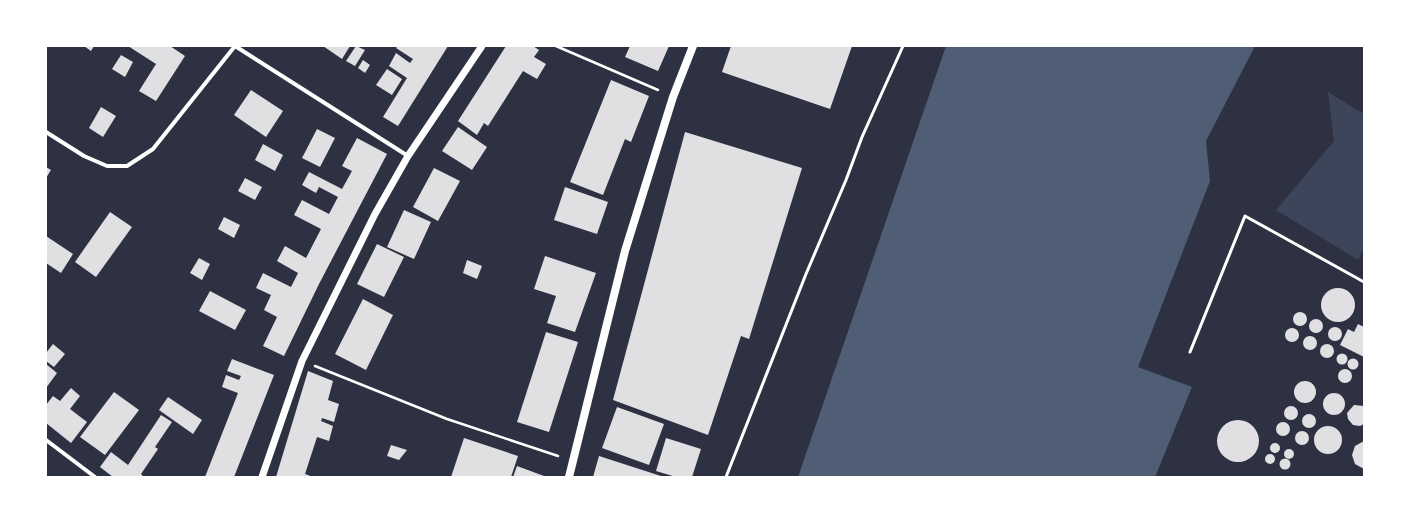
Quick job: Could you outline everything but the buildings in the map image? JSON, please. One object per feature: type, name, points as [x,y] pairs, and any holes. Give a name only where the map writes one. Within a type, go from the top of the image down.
[{"type":"main road","points":[[569,477],[626,252],[673,97],[693,46]]},
{"type":"street","points":[[46,132],[84,156],[107,166],[127,166],[153,149],[235,46],[408,156]]},
{"type":"street","points":[[262,477],[302,361],[375,214],[408,156],[482,46]]},
{"type":"street","points":[[46,440],[95,477]]},
{"type":"lane","points":[[726,477],[862,137],[903,46]]},
{"type":"lane","points":[[1190,352],[1245,216],[1364,282]]},
{"type":"path","points":[[556,46],[673,97]]},
{"type":"path","points":[[302,361],[447,419],[574,461]]},
{"type":"shaded area","points":[[946,46],[1255,46],[1206,141],[1210,181],[1138,367],[1192,387],[1155,477],[798,477]]},
{"type":"shaded area","points":[[1328,92],[1364,114],[1364,248],[1358,260],[1276,210],[1334,141]]}]
